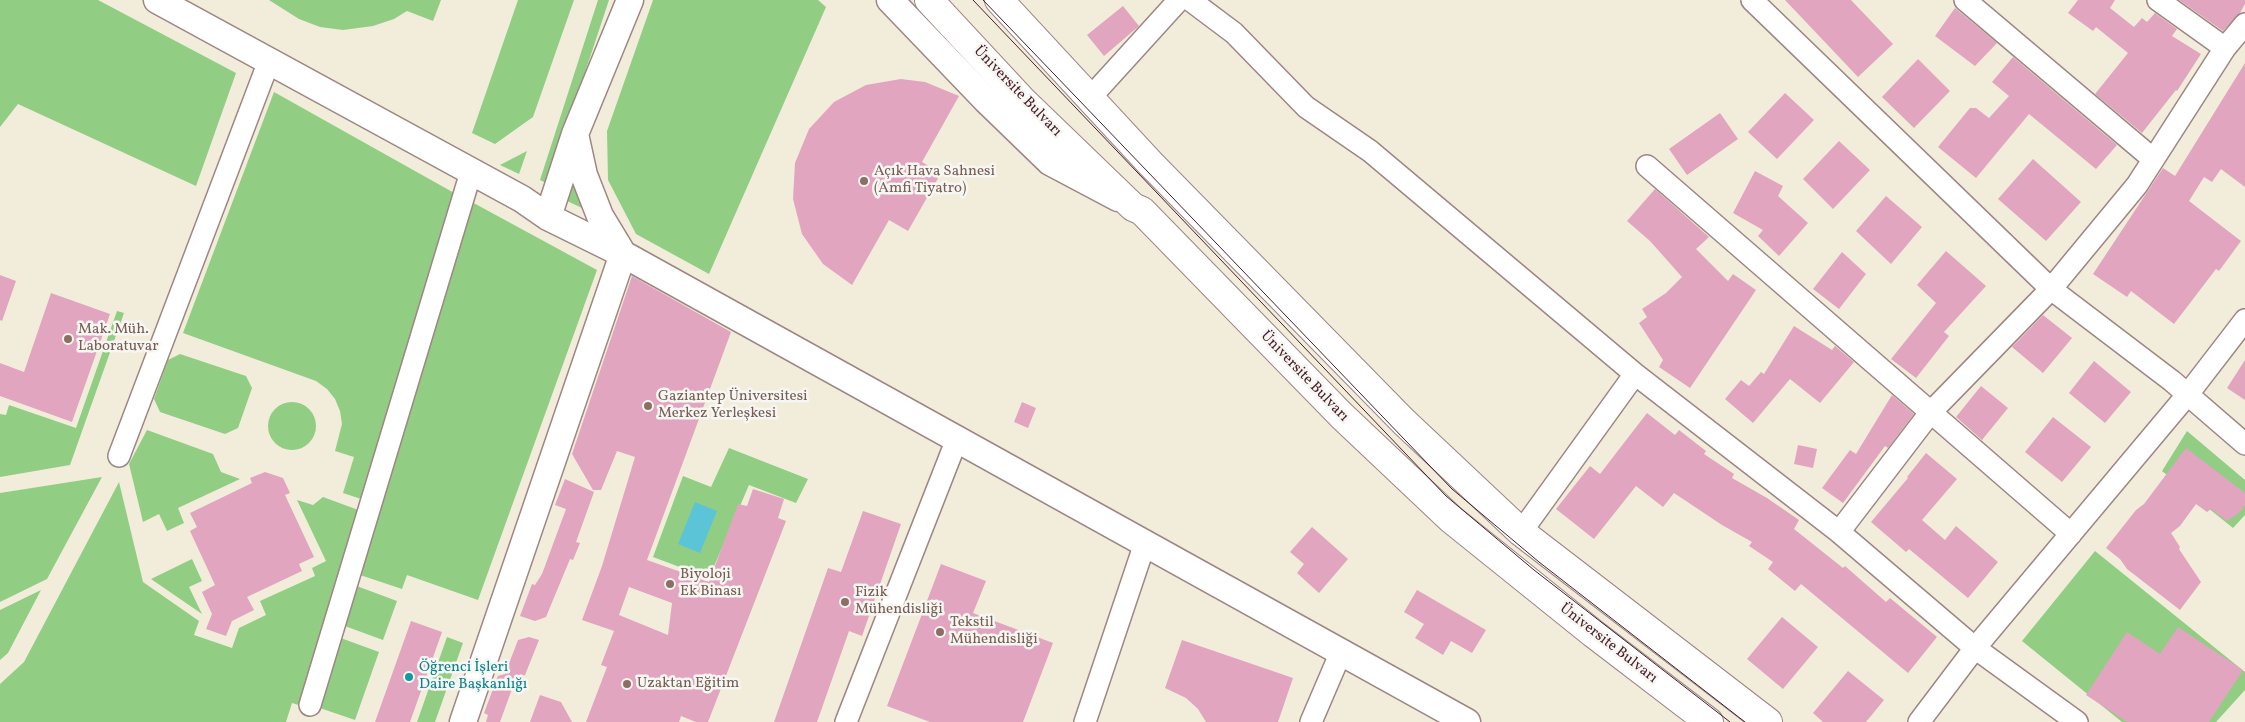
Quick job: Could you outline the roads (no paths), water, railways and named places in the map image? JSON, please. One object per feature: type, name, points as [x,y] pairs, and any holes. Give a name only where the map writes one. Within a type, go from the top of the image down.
[{"type":"main road","name":"Üniversite Bulvarı","points":[[930,0],[1022,100],[1133,207],[1142,211],[1342,416],[1451,519],[1594,634],[1709,722]]},
{"type":"main road","points":[[999,0],[1150,164],[1404,422],[1521,532],[1768,722]]},
{"type":"street","points":[[157,0],[522,199],[548,217],[623,254],[1467,722]]},
{"type":"street","points":[[548,217],[576,134],[630,0]]},
{"type":"street","points":[[890,0],[986,100],[1050,162],[1133,207]]},
{"type":"street","points":[[1090,99],[1178,0]]},
{"type":"street","points":[[1190,0],[1234,34],[1306,106],[1370,151],[1635,374],[1839,532],[2053,715],[2077,722]]},
{"type":"street","points":[[1752,0],[2051,289],[2188,394],[2245,444]]},
{"type":"street","points":[[1965,0],[2154,160]]},
{"type":"street","points":[[2158,0],[2225,48]]},
{"type":"street","points":[[1839,532],[1930,413],[2051,289],[2137,185],[2225,48],[2245,24]]},
{"type":"street","points":[[119,456],[268,61]]},
{"type":"street","points":[[576,134],[584,175],[600,216],[623,254]]},
{"type":"street","points":[[1647,166],[2071,534]]},
{"type":"street","points":[[310,704],[471,172]]},
{"type":"street","points":[[463,722],[623,254]]},
{"type":"street","points":[[1919,722],[1975,648],[2188,394],[2245,320]]},
{"type":"street","points":[[1521,532],[1635,374]]},
{"type":"street","points":[[846,722],[957,439]]},
{"type":"street","points":[[1085,722],[1145,543]]},
{"type":"street","points":[[1311,722],[1340,652]]},
{"type":"water","points":[[695,502],[717,511],[700,553],[678,544]]},
{"type":"tram line","points":[[973,0],[1446,496],[1534,570],[1730,722]]},
{"type":"tram line","points":[[983,0],[1452,489],[1539,562],[1745,722]]},
{"type":"place","name":"Açık Hava Sahnesi (Amfi Tiyatro)","points":[[864,181]]},
{"type":"place","name":"Mak. Müh. Laboratuvar","points":[[68,339]]},
{"type":"place","name":"Gaziantep Üniversitesi Merkez Yerleşkesi","points":[[648,406]]},
{"type":"place","name":"Biyoloji Ek Binası","points":[[670,584]]},
{"type":"place","name":"Fizik Mühendisliği","points":[[845,602]]},
{"type":"place","name":"Tekstil Mühendisliği","points":[[940,632]]},
{"type":"place","name":"Öğrenci İşleri Daire Başkanlığı","points":[[409,677]]},
{"type":"place","name":"Uzaktan Eğitim","points":[[627,684]]}]
